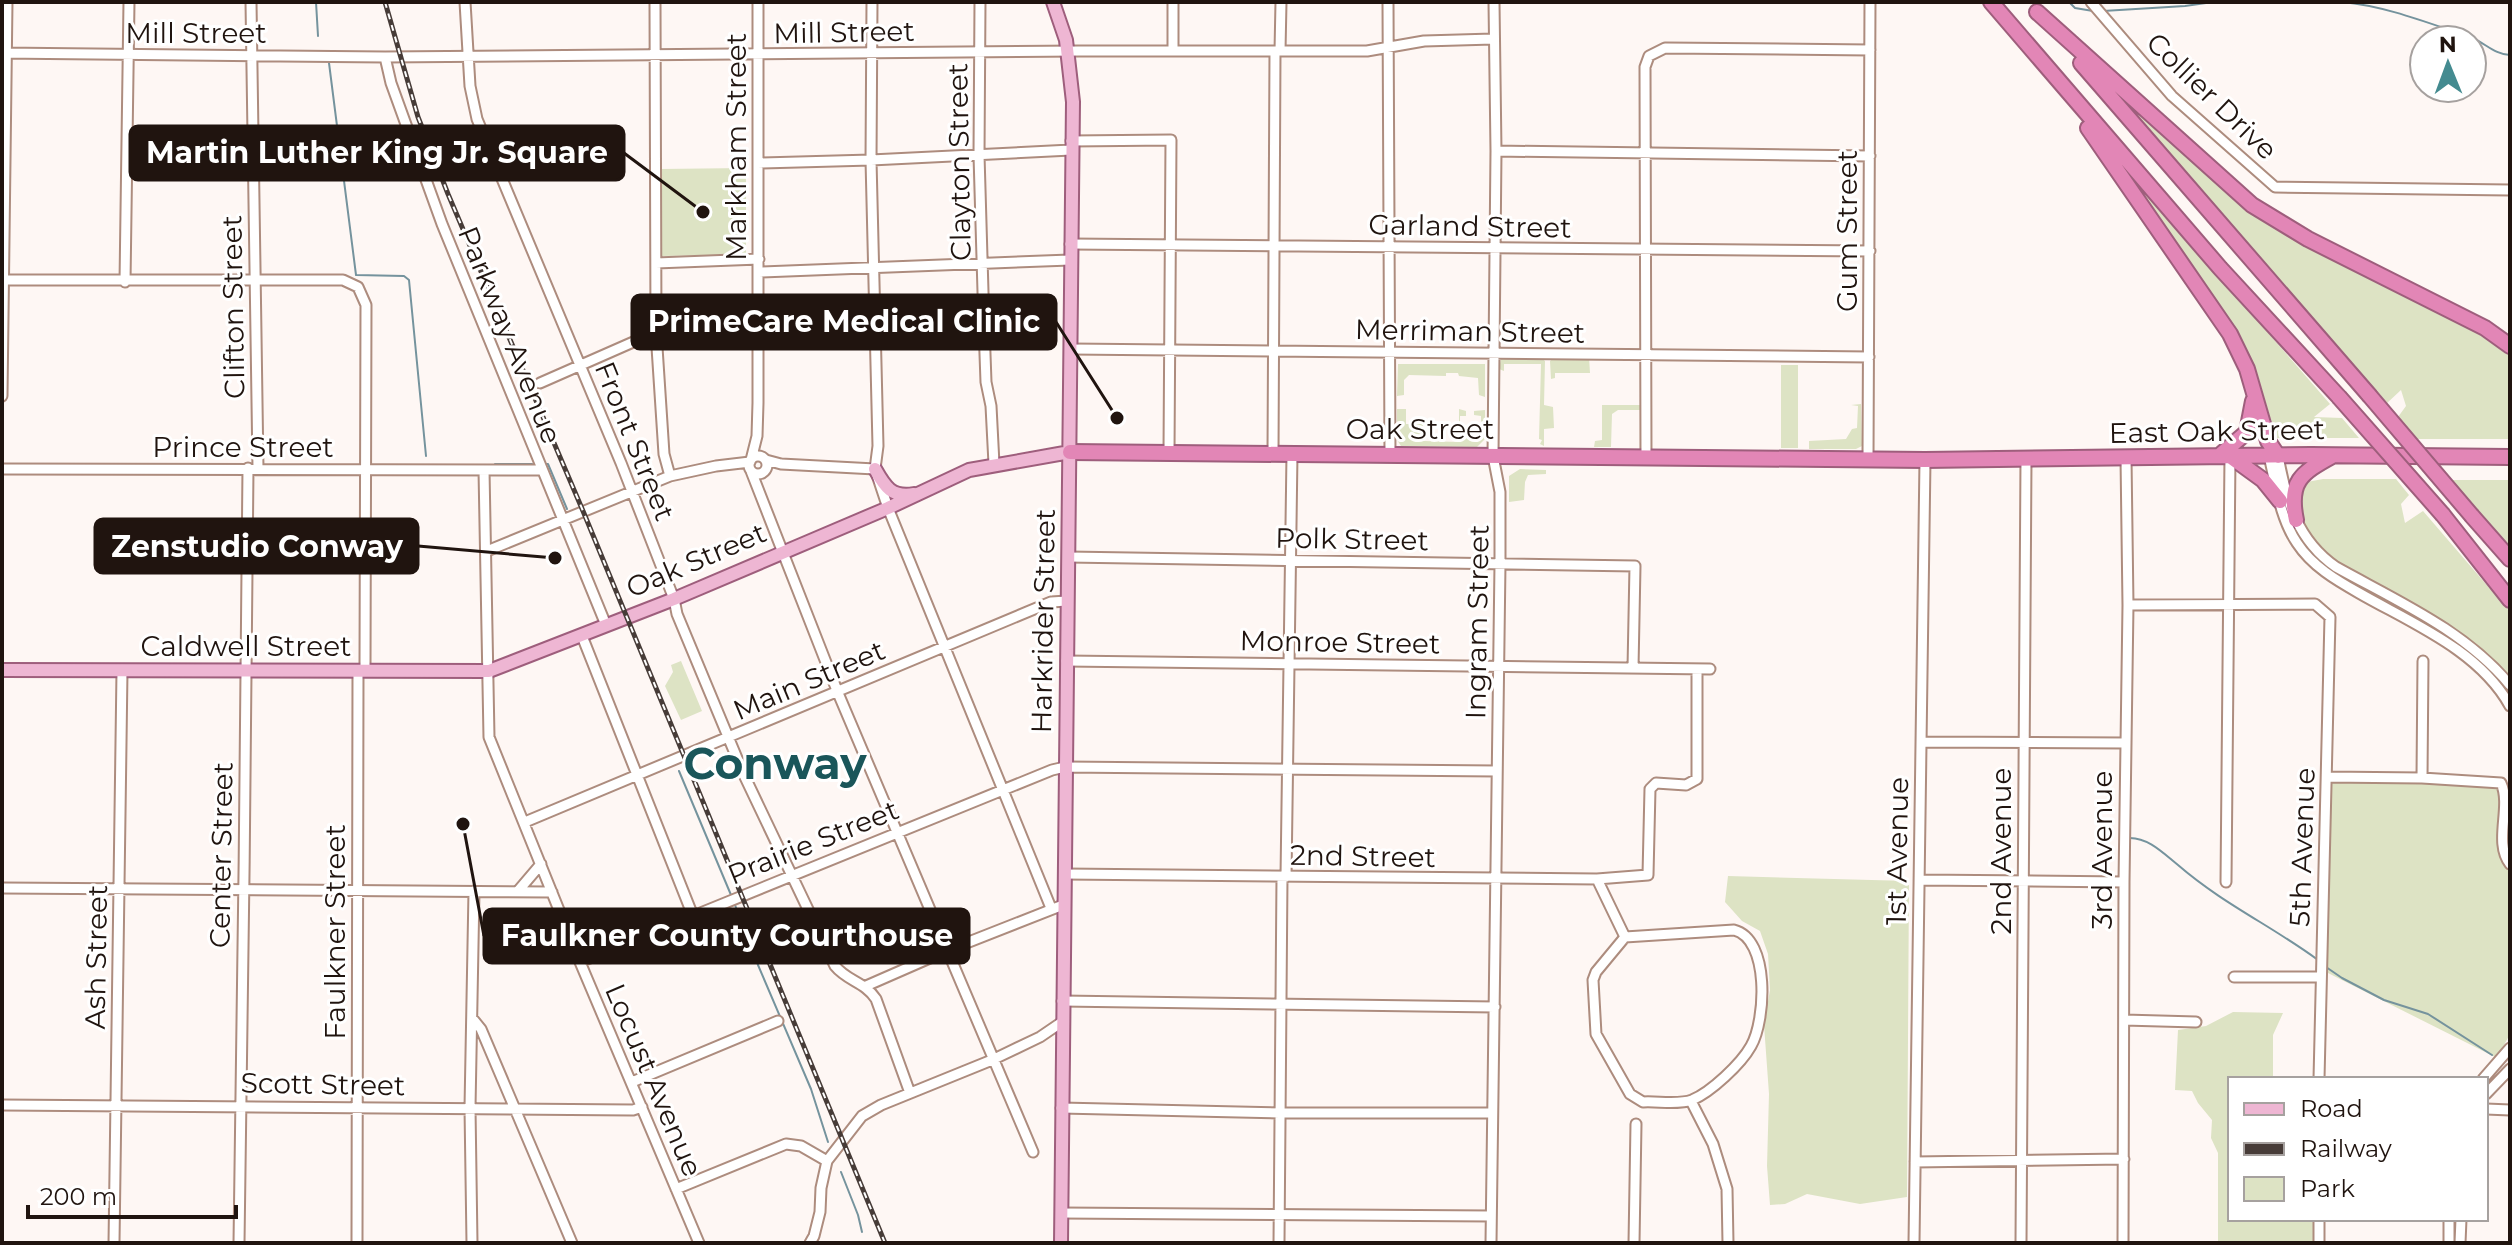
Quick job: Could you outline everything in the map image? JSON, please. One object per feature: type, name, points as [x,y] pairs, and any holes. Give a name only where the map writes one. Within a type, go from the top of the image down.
[{"type":"highway","points":[[1991,2],[2220,268],[2443,515],[2510,600]]},
{"type":"highway","points":[[2033,7],[2258,210],[2308,239],[2485,328],[2510,346]]},
{"type":"highway","points":[[2033,7],[2510,559]]},
{"type":"highway","points":[[2042,62],[2223,321],[2242,355],[2273,456]]},
{"type":"highway","points":[[2254,393],[2247,432],[2224,456],[2263,480],[2280,501]]},
{"type":"highway","name":"Oak Street","points":[[1070,452],[1925,460]]},
{"type":"highway","points":[[2296,520],[2293,505],[2296,484],[2312,467],[2334,455]]},
{"type":"highway","name":"East Oak Street","points":[[1925,460],[2334,455],[2510,457]]},
{"type":"main road","name":"Harkrider Street","points":[[1053,2],[1067,51],[1073,102],[1064,874],[1057,906],[1062,1001],[1061,1243]]},
{"type":"main road","name":"Oak Street","points":[[489,671],[674,599],[965,472],[994,464],[1070,452]]},
{"type":"main road","points":[[875,469],[889,491],[901,495],[921,492]]},
{"type":"main road","name":"Caldwell Street","points":[[2,670],[489,671]]},
{"type":"street","points":[[2,396],[7,2]]},
{"type":"street","points":[[125,282],[129,2]]},
{"type":"street","name":"Clifton Street","points":[[251,2],[255,281],[253,468]]},
{"type":"street","name":"Front Street","points":[[465,2],[472,104],[477,119],[633,491],[677,614],[728,738],[790,875],[835,966],[844,975],[866,986],[878,1004],[910,1093]]},
{"type":"street","points":[[655,2],[656,332],[661,427],[670,476]]},
{"type":"street","name":"Markham Street","points":[[750,466],[757,436],[758,2]]},
{"type":"street","points":[[866,986],[1057,906],[1002,788],[875,469],[878,446],[871,160],[872,2]]},
{"type":"street","name":"Clayton Street","points":[[980,2],[979,155],[985,380],[991,406],[994,464]]},
{"type":"street","points":[[1173,2],[1173,50]]},
{"type":"street","points":[[1273,454],[1272,246],[1281,2]]},
{"type":"street","points":[[1388,2],[1390,455]]},
{"type":"street","name":"Ingram Street","points":[[1491,1243],[1500,564],[1500,492],[1493,456],[1494,2]]},
{"type":"street","name":"Gum Street","points":[[1868,459],[1870,2]]},
{"type":"street","name":"Collier Drive","points":[[2091,2],[2172,96],[2275,187],[2510,190]]},
{"type":"street","name":"Mill Street","points":[[5,53],[385,57],[1367,51],[1424,41],[1493,39]]},
{"type":"street","points":[[1646,457],[1645,67],[1649,56],[1665,48],[1870,50]]},
{"type":"street","name":"Parkway Avenue","points":[[385,57],[391,83],[441,221],[606,625]]},
{"type":"street","points":[[758,163],[979,155],[1071,145],[1171,140],[1169,453]]},
{"type":"street","points":[[1496,151],[1870,156]]},
{"type":"street","name":"Garland Street","points":[[1070,244],[1870,251]]},
{"type":"street","points":[[656,263],[759,259]]},
{"type":"street","points":[[759,272],[1070,260]]},
{"type":"street","points":[[3,280],[255,281]]},
{"type":"street","name":"Faulkner Street","points":[[255,281],[343,280],[358,287],[366,305],[357,890],[357,1243]]},
{"type":"street","points":[[540,383],[656,332],[758,329]]},
{"type":"street","name":"Merriman Street","points":[[1071,349],[1869,357]]},
{"type":"street","name":"Markham Street","points":[[757,436],[765,465]]},
{"type":"street","points":[[1279,1243],[1280,1004],[1292,454]]},
{"type":"street","points":[[765,465],[755,456],[750,466],[756,485],[838,693],[1033,1152]]},
{"type":"street","points":[[2224,456],[2228,604],[2226,882]]},
{"type":"street","points":[[2273,456],[2280,501],[2296,542],[2319,568],[2460,651],[2485,673],[2510,706]]},
{"type":"street","points":[[2273,456],[2288,503],[2312,547],[2330,563],[2455,634],[2484,656],[2510,685]]},
{"type":"street","name":"3rd Avenue","points":[[2123,1243],[2128,605],[2126,458]]},
{"type":"street","name":"2nd Avenue","points":[[2021,1243],[2026,459]]},
{"type":"street","name":"1st Avenue","points":[[1914,1243],[1925,460]]},
{"type":"street","points":[[487,551],[670,476],[734,464],[750,466],[756,474],[765,465],[781,464],[875,469]]},
{"type":"street","points":[[756,485],[765,465]]},
{"type":"street","name":"Center Street","points":[[239,1243],[242,890],[253,468]]},
{"type":"street","name":"Prince Street","points":[[2,469],[541,470]]},
{"type":"street","name":"Locust Avenue","points":[[484,470],[489,737],[699,1243]]},
{"type":"street","name":"Polk Street","points":[[1068,557],[1635,566],[1633,668]]},
{"type":"street","name":"Main Street","points":[[525,822],[1053,601],[1067,601]]},
{"type":"street","points":[[2128,605],[2228,604]]},
{"type":"street","name":"5th Avenue","points":[[2228,604],[2315,604],[2330,617],[2319,1077]]},
{"type":"street","points":[[582,636],[693,916]]},
{"type":"street","name":"Monroe Street","points":[[1066,661],[1710,669]]},
{"type":"street","points":[[2422,778],[2423,661]]},
{"type":"street","name":"2nd Street","points":[[1064,874],[1497,880],[1647,876],[1650,866],[1650,789],[1656,783],[1686,785],[1697,779],[1697,669]]},
{"type":"street","name":"Ash Street","points":[[114,1243],[122,671]]},
{"type":"street","points":[[1921,742],[2125,743]]},
{"type":"street","name":"Prairie Street","points":[[580,962],[1002,788],[1065,767],[1497,771]]},
{"type":"street","points":[[2327,777],[2422,778],[2502,785],[2504,850],[2510,864]]},
{"type":"street","points":[[518,891],[541,864]]},
{"type":"street","points":[[1597,879],[1625,937]]},
{"type":"street","points":[[1919,880],[2124,882]]},
{"type":"street","points":[[2,888],[552,892]]},
{"type":"street","points":[[472,1243],[470,1108],[474,891]]},
{"type":"street","points":[[1734,930],[1743,932],[1755,947],[1762,1002],[1752,1045],[1726,1075],[1691,1101],[1643,1102],[1636,1099],[1630,1094],[1596,1034],[1593,980],[1625,937],[1734,930]]},
{"type":"street","points":[[2234,977],[2320,973]]},
{"type":"street","points":[[1062,1001],[1495,1007]]},
{"type":"street","points":[[472,1018],[481,1029],[572,1243]]},
{"type":"street","points":[[2124,1020],[2196,1022]]},
{"type":"street","points":[[632,1082],[778,1021]]},
{"type":"street","points":[[810,1243],[820,1212],[827,1161],[862,1116],[881,1105],[992,1060],[1040,1037],[1062,1022]]},
{"type":"street","points":[[1040,1037],[1052,1041],[1062,1053]]},
{"type":"street","points":[[2485,1077],[2510,1048]]},
{"type":"street","points":[[2488,1092],[2510,1069]]},
{"type":"street","points":[[1691,1101],[1713,1144],[1727,1189],[1728,1243]]},
{"type":"street","name":"Scott Street","points":[[2,1105],[633,1110],[642,1107]]},
{"type":"street","points":[[1061,1108],[1280,1113],[1492,1113]]},
{"type":"street","points":[[2488,1109],[2510,1110]]},
{"type":"street","points":[[1634,1243],[1636,1124]]},
{"type":"street","points":[[676,1189],[786,1144],[801,1146],[827,1161]]},
{"type":"street","points":[[1915,1162],[2124,1159]]},
{"type":"street","points":[[1061,1213],[1491,1216]]},
{"type":"street","points":[[2319,1221],[2319,1243]]},
{"type":"street","points":[[2449,1221],[2449,1243]]},
{"type":"street","points":[[2460,1243],[2461,1221]]},
{"type":"green space","points":[[2100,77],[2226,192],[2269,225],[2484,334],[2508,351],[2510,439],[2416,439],[2398,417],[2406,406],[2401,390],[2386,404]]},
{"type":"green space","points":[[2110,151],[2330,404],[2314,417],[2342,418],[2359,438],[2276,438],[2257,373],[2235,329]]},
{"type":"green space","points":[[746,168],[746,255],[661,256],[660,169]]},
{"type":"green space","points":[[1540,357],[1545,361],[1544,405],[1553,407],[1554,428],[1544,429],[1544,446],[1539,439],[1541,364],[1504,364],[1504,371],[1499,369],[1501,358]]},
{"type":"green space","points":[[1589,357],[1590,373],[1555,373],[1555,378],[1551,379],[1550,361],[1553,358]]},
{"type":"green space","points":[[1398,364],[1485,364],[1485,397],[1479,395],[1478,378],[1459,376],[1458,373],[1446,373],[1446,376],[1409,375],[1404,380],[1404,395],[1397,396]]},
{"type":"green space","points":[[1781,365],[1798,365],[1798,448],[1781,448]]},
{"type":"green space","points":[[1861,404],[1862,446],[1856,449],[1809,449],[1809,441],[1846,439],[1852,429],[1857,428],[1858,406],[1851,405]]},
{"type":"green space","points":[[1602,405],[1642,405],[1641,410],[1618,410],[1612,414],[1611,447],[1594,447],[1595,441],[1602,440]]},
{"type":"green space","points":[[1397,409],[1406,409],[1406,424],[1423,424],[1423,441],[1459,442],[1459,409],[1466,411],[1466,416],[1460,416],[1460,433],[1473,436],[1481,433],[1481,416],[1474,415],[1474,411],[1485,410],[1485,439],[1477,447],[1401,446],[1397,440]]},
{"type":"green space","points":[[1520,469],[1546,470],[1546,474],[1528,475],[1524,500],[1509,502],[1509,476]]},
{"type":"green space","points":[[2302,478],[2307,482],[2323,479],[2396,479],[2409,495],[2401,504],[2405,523],[2423,511],[2510,612],[2510,679],[2451,627],[2335,561],[2305,524],[2300,504]]},
{"type":"green space","points":[[2451,480],[2510,480],[2510,548],[2507,544]]},
{"type":"green space","points":[[681,661],[702,711],[681,720],[665,686],[673,672],[671,665]]},
{"type":"green space","points":[[2331,781],[2510,785],[2510,1034],[2497,1058],[2326,972]]},
{"type":"green space","points":[[1728,876],[1909,881],[1907,1197],[1860,1204],[1807,1194],[1785,1204],[1770,1205],[1767,1166],[1769,1094],[1764,1025],[1770,990],[1768,954],[1760,931],[1742,921],[1725,902]]},
{"type":"green space","points":[[2233,1012],[2283,1013],[2273,1035],[2273,1077],[2228,1077],[2228,1221],[2314,1221],[2314,1243],[2218,1243],[2218,1153],[2211,1138],[2212,1120],[2192,1091],[2175,1090],[2178,1030],[2206,1026]]},
{"type":"waterway","points":[[316,2],[318,36]]},
{"type":"waterway","points":[[2069,2],[2075,8],[2093,11]]},
{"type":"waterway","points":[[2103,11],[2213,2]]},
{"type":"waterway","points":[[2342,2],[2407,16],[2470,37],[2499,53],[2510,55]]},
{"type":"waterway","points":[[329,63],[356,275],[404,276],[409,280],[426,456]]},
{"type":"waterway","points":[[495,464],[532,464]]},
{"type":"waterway","points":[[546,464],[567,509]]},
{"type":"waterway","points":[[679,771],[731,895]]},
{"type":"waterway","points":[[2130,838],[2156,847],[2212,892],[2318,960]]},
{"type":"waterway","points":[[735,905],[811,1089],[828,1142]]},
{"type":"waterway","points":[[2326,967],[2384,1000],[2428,1014],[2492,1055]]},
{"type":"waterway","points":[[841,1172],[862,1232]]},
{"type":"railway","points":[[385,2],[418,117],[448,194],[583,511],[885,1243]]},
{"type":"place","name":"Martin Luther King Jr. Square","points":[[703,212]]},
{"type":"place","name":"PrimeCare Medical Clinic","points":[[1117,418]]},
{"type":"place","name":"Zenstudio Conway","points":[[555,558]]},
{"type":"place","name":"Faulkner County Courthouse","points":[[463,824]]},
{"type":"district","name":"Conway","points":[[775,763]]}]
